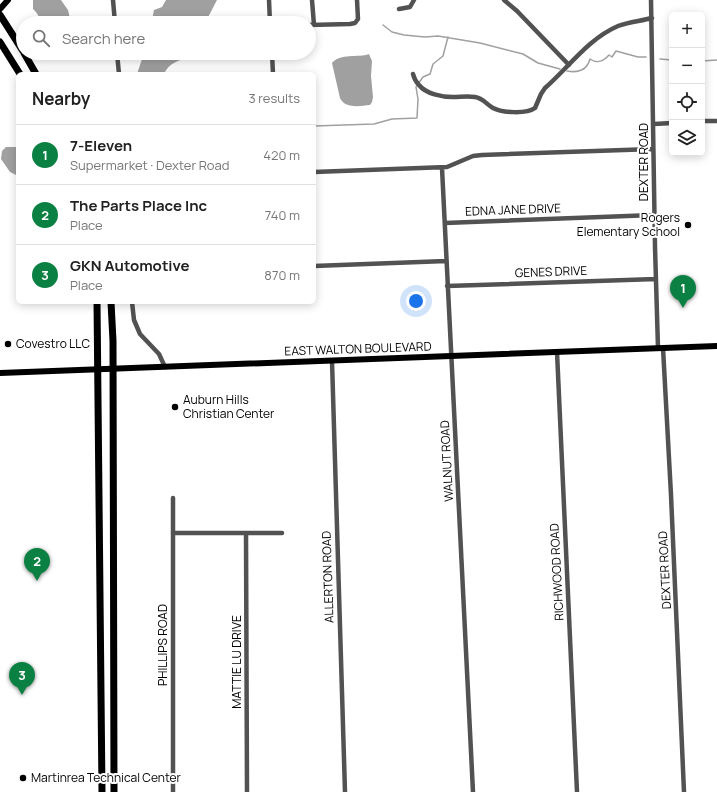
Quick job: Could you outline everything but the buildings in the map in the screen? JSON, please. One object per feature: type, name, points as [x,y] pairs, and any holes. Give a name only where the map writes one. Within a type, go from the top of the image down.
[{"type":"highway","points":[[0,15],[16,40]]},
{"type":"highway","points":[[0,42],[19,72]]},
{"type":"highway","points":[[28,60],[35,72]]},
{"type":"highway","points":[[97,304],[102,792]]},
{"type":"highway","points":[[111,304],[113,341],[114,792]]},
{"type":"main road","points":[[0,9],[8,0]]},
{"type":"main road","name":"EAST WALTON BOULEVARD","points":[[0,374],[717,346]]},
{"type":"street","points":[[113,0],[114,16]]},
{"type":"street","points":[[269,0],[270,16]]},
{"type":"street","points":[[312,0],[312,16]]},
{"type":"street","points":[[316,25],[356,23],[358,19],[357,0]]},
{"type":"street","points":[[399,9],[410,7],[414,0]]},
{"type":"street","points":[[504,0],[517,11],[569,64]]},
{"type":"street","name":"DEXTER ROAD","points":[[651,0],[656,279],[672,509],[684,792]]},
{"type":"street","points":[[413,74],[418,84],[422,88],[436,95],[451,97],[478,97],[491,107],[501,111],[528,111],[535,108],[544,88],[591,43],[604,33],[620,25],[652,18]]},
{"type":"street","points":[[118,60],[119,72]]},
{"type":"street","points":[[272,60],[273,72]]},
{"type":"street","points":[[705,121],[717,121]]},
{"type":"street","points":[[654,124],[669,123]]},
{"type":"street","points":[[316,172],[442,168],[479,155],[653,149]]},
{"type":"street","name":"WALNUT ROAD","points":[[442,168],[473,792]]},
{"type":"street","name":"EDNA JANE DRIVE","points":[[445,223],[654,215]]},
{"type":"street","points":[[316,266],[446,261]]},
{"type":"street","name":"GENES DRIVE","points":[[447,286],[656,279]]},
{"type":"street","points":[[132,304],[134,320],[140,334],[160,354],[165,367]]},
{"type":"street","name":"RICHWOOD ROAD","points":[[557,352],[577,792]]},
{"type":"street","name":"ALLERTON ROAD","points":[[332,361],[344,792]]},
{"type":"street","name":"PHILLIPS ROAD","points":[[173,498],[173,792]]},
{"type":"street","points":[[173,533],[282,533]]},
{"type":"street","name":"MATTIE LU DRIVE","points":[[246,533],[247,792]]},
{"type":"shaded area","points":[[33,0],[61,0],[68,10],[69,16],[38,16],[33,9]]},
{"type":"shaded area","points":[[166,0],[217,0],[209,16],[153,16],[154,10],[162,7]]},
{"type":"shaded area","points":[[369,54],[372,61],[372,102],[370,105],[362,106],[345,104],[340,98],[332,63],[335,60],[344,57]]},
{"type":"shaded area","points":[[142,60],[180,60],[170,66],[165,72],[138,72]]},
{"type":"shaded area","points":[[6,147],[16,147],[16,175],[10,172],[1,159],[2,151]]},
{"type":"waterway","points":[[383,25],[392,32],[404,35],[425,37],[438,36],[480,43],[523,54],[538,63],[560,69]]},
{"type":"waterway","points":[[316,126],[374,124],[392,119],[417,118],[418,99],[416,87],[423,77],[430,74],[433,64],[443,56],[448,37]]},
{"type":"waterway","points":[[567,71],[575,72],[582,70],[587,66],[590,59],[593,61],[600,61],[609,55],[612,57],[616,51],[638,57],[646,57]]},
{"type":"waterway","points":[[660,59],[669,60]]},
{"type":"waterway","points":[[705,61],[717,60]]},
{"type":"place","name":"Rogers Elementary School","points":[[688,225]]},
{"type":"place","name":"7-Eleven","points":[[683,308]]},
{"type":"place","name":"Covestro LLC","points":[[8,344]]},
{"type":"place","name":"Auburn Hills Christian Center","points":[[175,407]]},
{"type":"place","name":"The Parts Place Inc","points":[[37,581]]},
{"type":"place","name":"GKN Automotive","points":[[22,695]]},
{"type":"place","name":"Martinrea Technical Center","points":[[23,778]]}]
